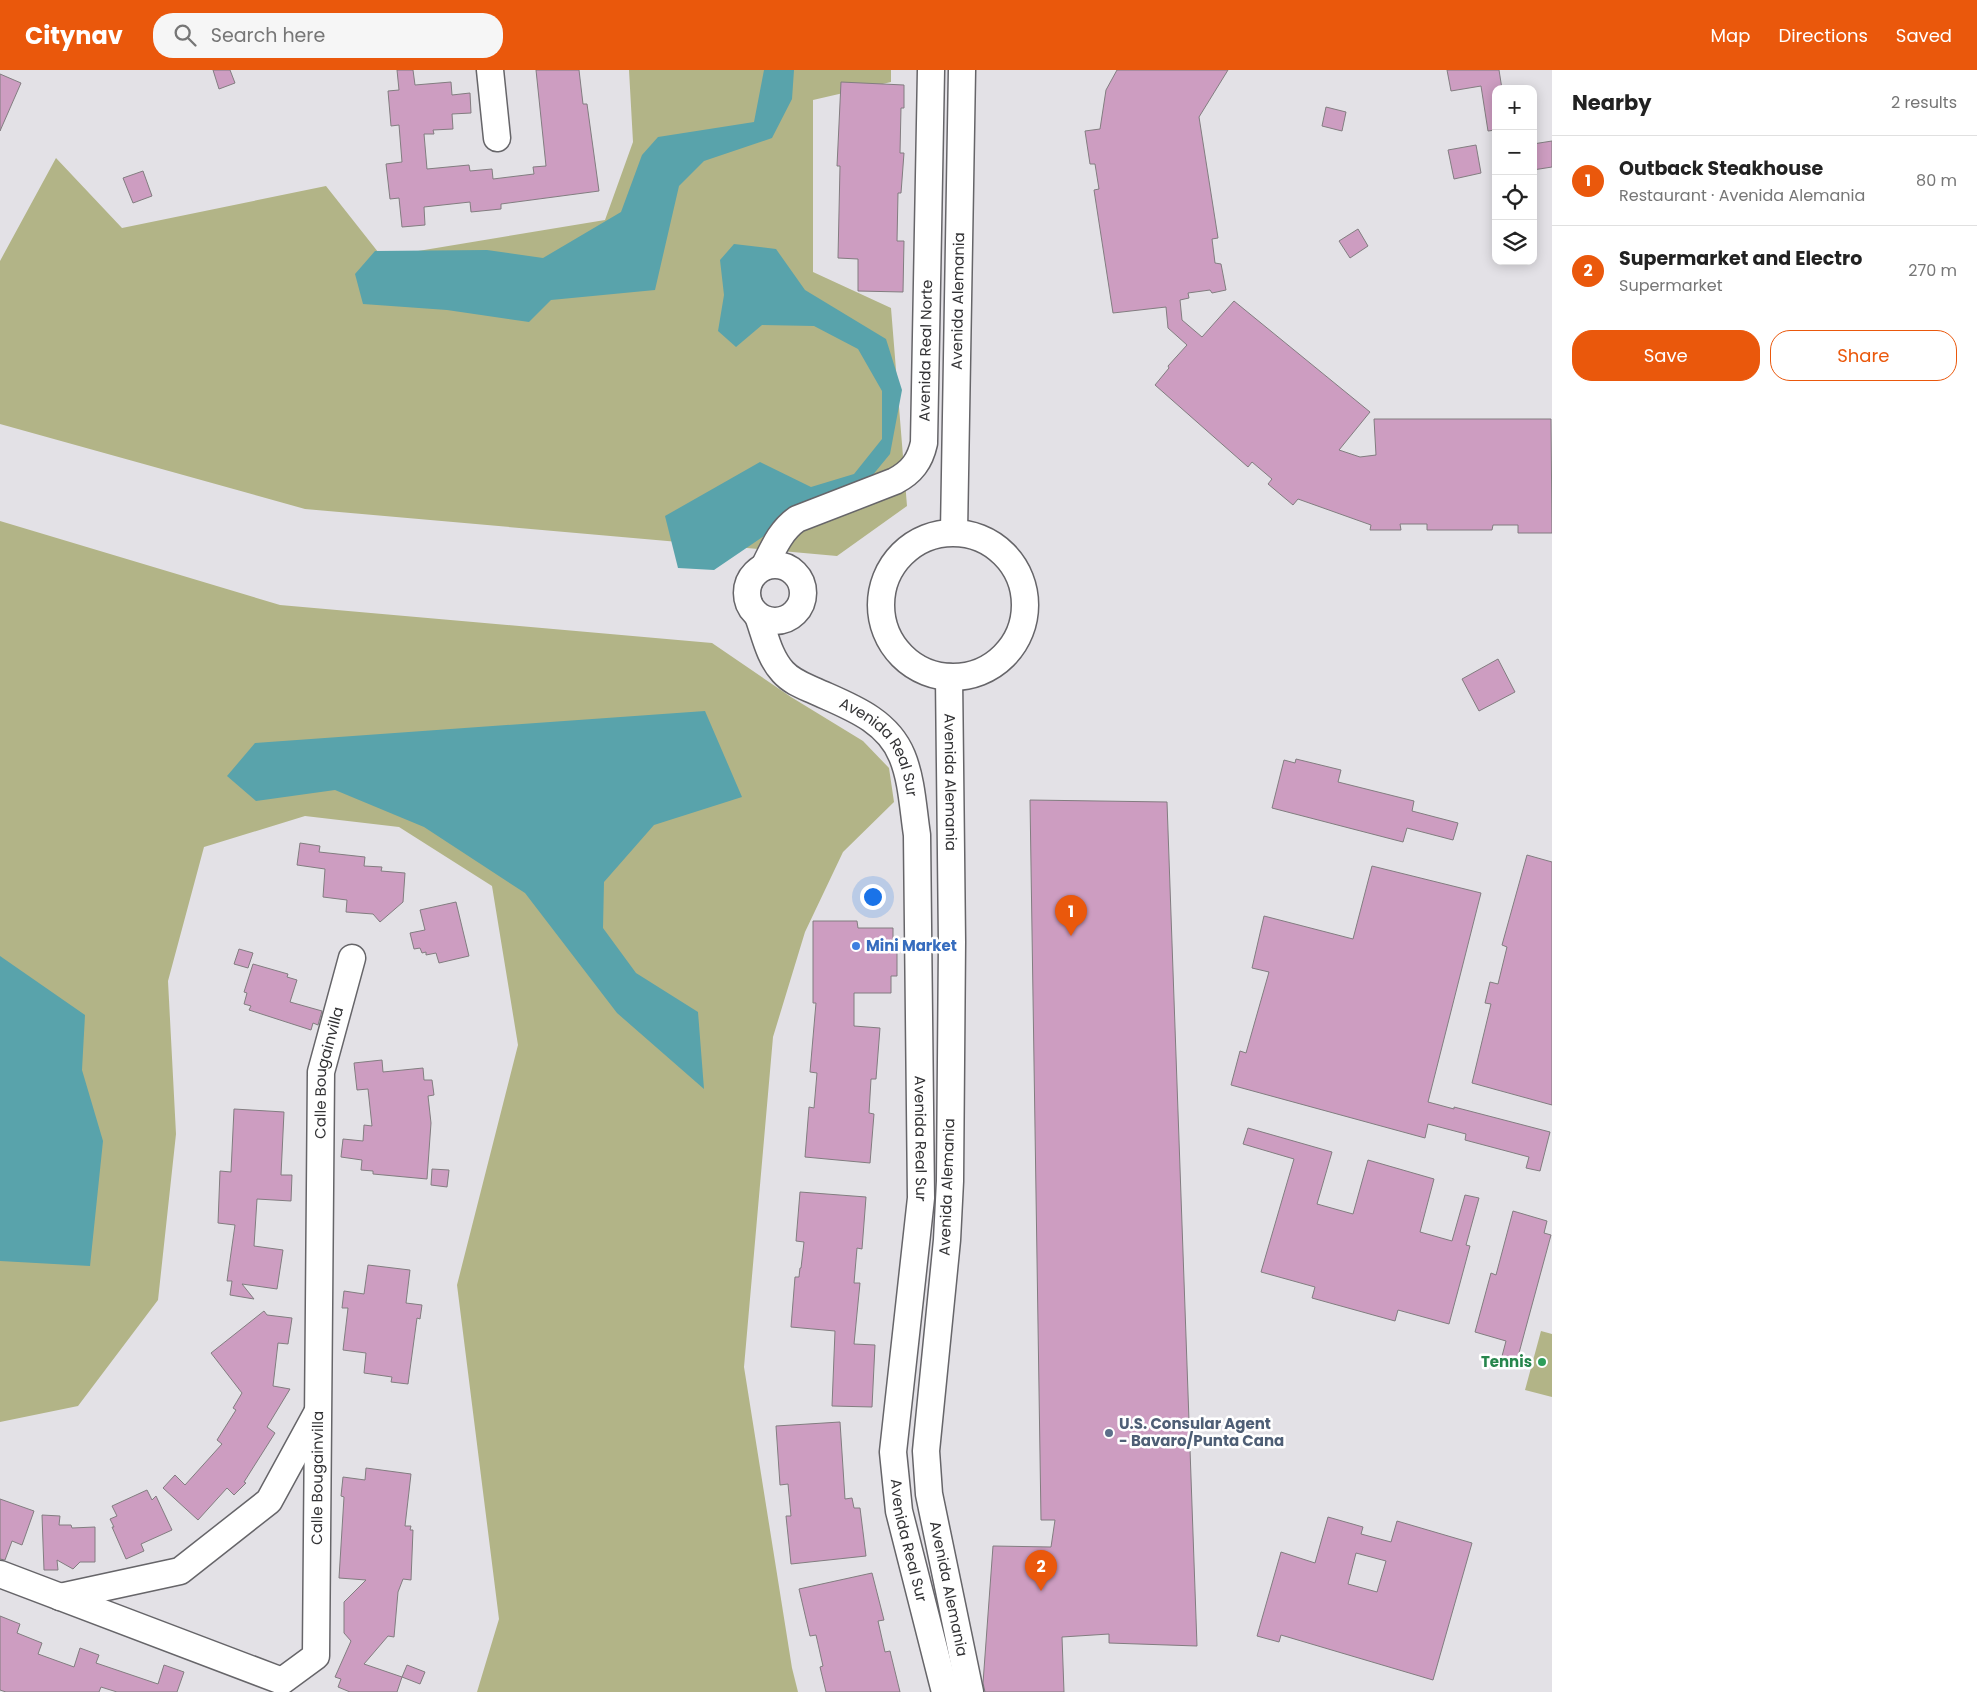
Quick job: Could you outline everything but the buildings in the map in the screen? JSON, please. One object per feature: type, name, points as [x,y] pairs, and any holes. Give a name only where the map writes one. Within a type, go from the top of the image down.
[{"type":"street","points":[[490,70],[497,138]]},
{"type":"street","name":"Avenida Real Norte","points":[[775,567],[776,544],[788,525],[797,519],[895,482],[915,466],[922,455],[924,443],[932,70]]},
{"type":"street","name":"Avenida Alemania","points":[[954,532],[962,70]]},
{"type":"street","points":[[954,532],[974,535],[992,544],[1008,557],[1019,574],[1025,593],[1025,616],[1019,637],[1006,654],[996,663],[971,675],[950,677],[930,673],[911,664],[896,649],[886,632],[881,612],[882,588],[890,570],[901,554],[916,542],[934,534],[954,532]]},
{"type":"street","points":[[775,567],[798,577],[802,584],[803,596],[799,608],[792,616],[770,619],[751,609],[746,591],[755,573],[775,567]]},
{"type":"street","name":"Avenida Real Sur","points":[[770,619],[770,649],[775,662],[783,672],[794,682],[869,716],[888,734],[902,755],[911,791],[917,835],[921,1198],[893,1452],[899,1512],[945,1692]]},
{"type":"street","name":"Avenida Alemania","points":[[950,677],[952,942],[950,1181],[947,1240],[926,1451],[929,1494],[970,1692]]},
{"type":"street","name":"Calle Bougainvilla","points":[[0,1574],[282,1681],[316,1656],[321,1072],[352,958]]},
{"type":"street","points":[[60,1597],[180,1571],[269,1501],[318,1410]]},
{"type":"green space","points":[[629,70],[891,70],[891,82],[813,100],[813,272],[891,308],[907,506],[837,556],[305,509],[0,424],[0,261],[56,158],[122,228],[326,186],[382,257],[605,220],[633,142]]},
{"type":"green space","points":[[0,521],[280,605],[712,643],[791,697],[863,741],[889,768],[894,802],[843,852],[805,932],[773,1037],[744,1367],[792,1668],[798,1692],[477,1692],[499,1619],[457,1285],[518,1045],[492,886],[399,827],[305,816],[204,847],[168,981],[176,1134],[158,1300],[78,1406],[0,1422]]},
{"type":"green space","name":"Tennis","points":[[1541,1331],[1552,1334],[1552,1397],[1525,1390]]},
{"type":"water","points":[[764,70],[794,70],[792,99],[772,138],[704,161],[679,186],[655,290],[551,300],[529,322],[447,310],[363,304],[355,274],[375,251],[487,250],[543,258],[621,212],[642,155],[658,137],[754,122]]},
{"type":"water","points":[[734,244],[776,249],[805,290],[886,339],[902,390],[890,454],[867,482],[789,519],[714,570],[678,568],[665,516],[760,462],[811,487],[854,474],[882,439],[882,391],[858,349],[814,326],[762,325],[736,347],[718,331],[724,295],[720,260]]},
{"type":"water","points":[[705,711],[742,797],[654,825],[604,882],[603,928],[636,973],[698,1012],[704,1089],[617,1013],[525,893],[424,827],[335,790],[256,801],[227,776],[255,743]]},
{"type":"water","points":[[0,956],[85,1015],[82,1070],[103,1141],[90,1266],[0,1261]]},
{"type":"place","name":"Outback Steakhouse","points":[[1071,936]]},
{"type":"place","name":"Mini Market","points":[[856,946]]},
{"type":"place","name":"Tennis","points":[[1542,1362]]},
{"type":"place","name":"U.S. Consular Agent - Bavaro/Punta Cana","points":[[1109,1433]]},
{"type":"place","name":"Supermarket and Electro","points":[[1041,1591]]}]
